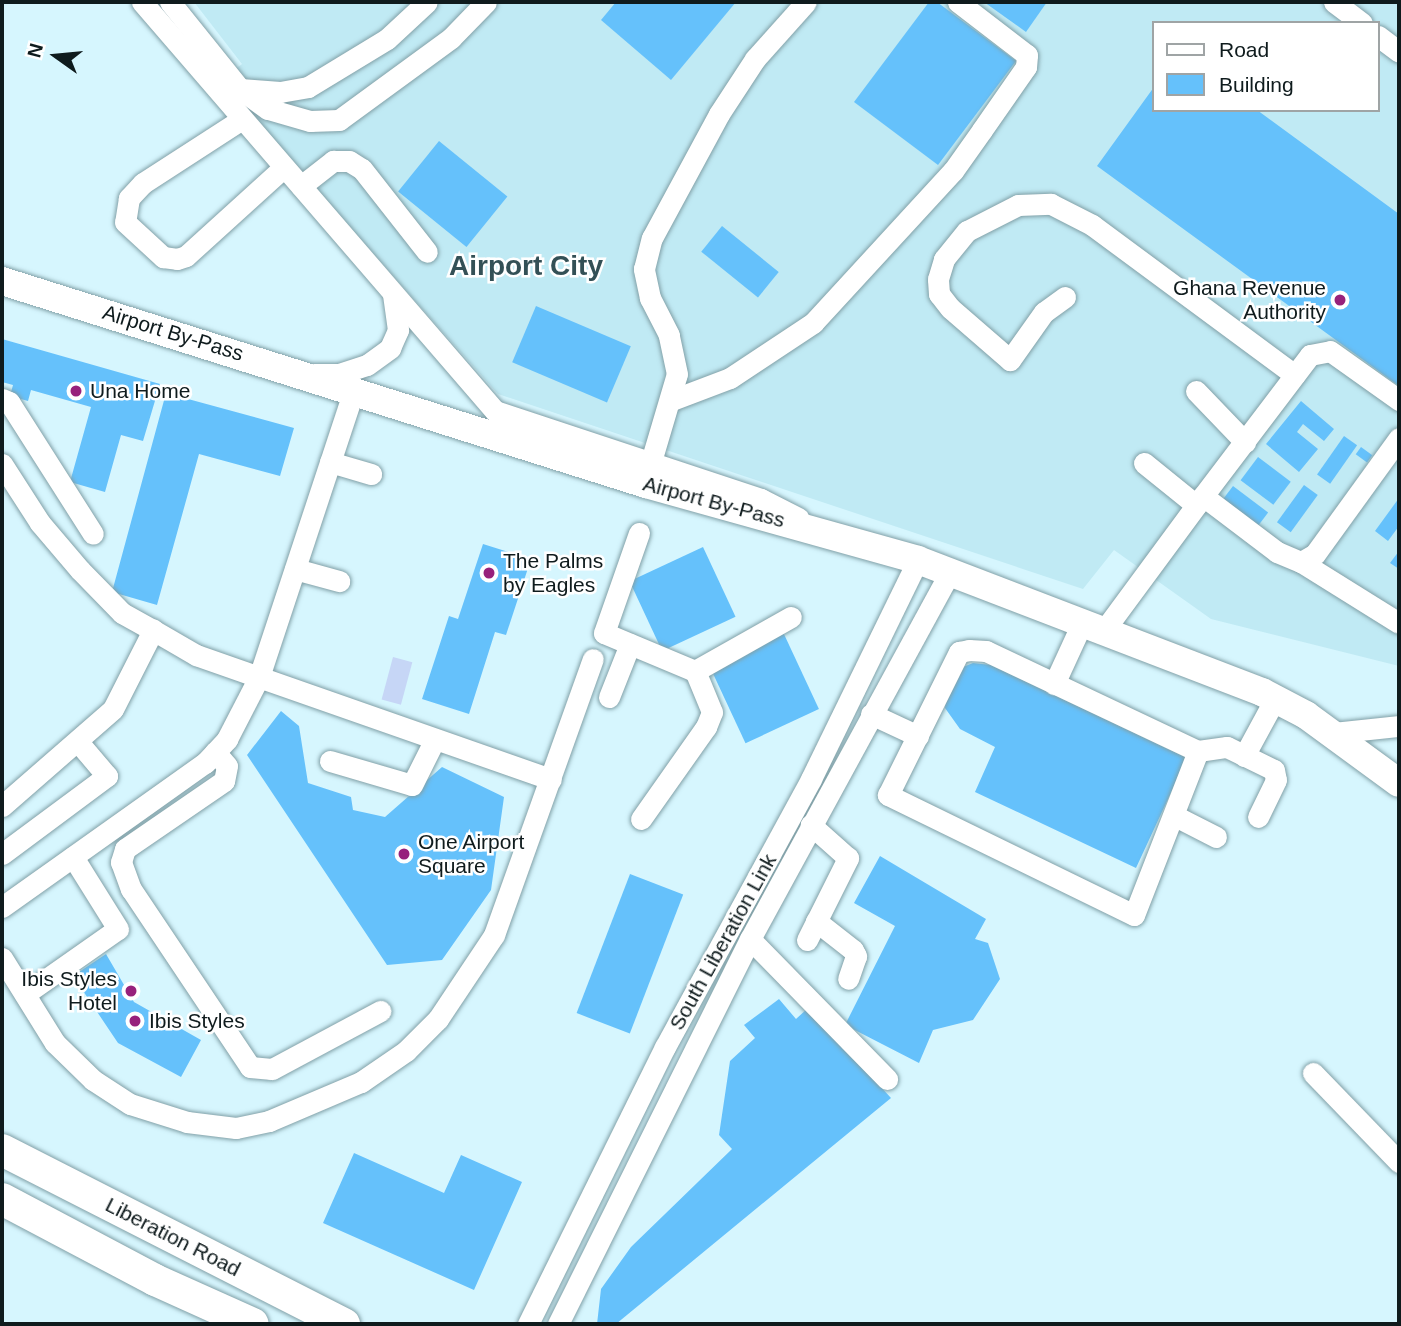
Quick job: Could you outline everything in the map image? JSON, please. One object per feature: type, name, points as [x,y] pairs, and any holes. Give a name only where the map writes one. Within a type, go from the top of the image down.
[{"type":"highway","name":"Liberation Road","points":[[2,1150],[344,1324]]},
{"type":"highway","name":"Liberation Road","points":[[2,1199],[155,1280],[253,1324]]},
{"type":"main road","name":"Airport By-Pass","points":[[2,281],[354,389],[647,474],[918,559],[1094,625],[1275,699],[1332,733],[1399,783]]},
{"type":"street","points":[[142,2],[495,411],[647,474],[672,400],[674,354],[644,269],[652,238],[719,114],[755,59],[806,2]]},
{"type":"street","points":[[170,2],[240,89],[268,109],[310,121],[339,120],[451,38],[486,2]]},
{"type":"street","points":[[240,89],[280,92],[308,87],[387,39],[427,2]]},
{"type":"street","points":[[672,400],[730,378],[813,323],[953,171],[1026,67],[1027,55],[958,2]]},
{"type":"street","points":[[1334,2],[1359,21]]},
{"type":"street","points":[[1380,38],[1399,52]]},
{"type":"street","points":[[242,119],[143,183],[129,198],[125,222],[163,257],[177,259],[187,256],[284,167]]},
{"type":"street","points":[[301,186],[333,161],[349,160],[362,169],[427,252]]},
{"type":"street","points":[[1065,297],[1044,312],[1010,360],[950,308],[939,294],[937,279],[944,259],[967,231],[1018,205],[1051,204],[1092,225],[1295,375]]},
{"type":"street","points":[[310,374],[348,371],[366,365],[390,348],[398,330],[393,295]]},
{"type":"street","points":[[1054,684],[1094,625],[1199,500],[1310,355],[1330,351],[1399,400]]},
{"type":"street","points":[[2,908],[215,752],[247,707],[354,389]]},
{"type":"street","points":[[1196,391],[1245,442]]},
{"type":"street","points":[[2,399],[9,402],[93,534]]},
{"type":"street","points":[[1301,562],[1315,554],[1399,438]]},
{"type":"street","points":[[330,462],[372,474]]},
{"type":"street","points":[[1144,463],[1277,552],[1301,562],[1399,623]]},
{"type":"street","points":[[2,464],[40,523],[122,613],[196,655],[551,779]]},
{"type":"street","points":[[639,533],[604,633],[695,671]]},
{"type":"street","name":"South Liberation Link","points":[[527,1324],[665,1047],[811,779],[918,559]]},
{"type":"street","points":[[295,569],[339,581]]},
{"type":"street","name":"South Liberation Link","points":[[558,1324],[750,939],[950,572]]},
{"type":"street","points":[[695,671],[791,617]]},
{"type":"street","points":[[4,798],[79,743],[113,709],[153,630]]},
{"type":"street","points":[[609,697],[630,644]]},
{"type":"street","points":[[1198,751],[1175,816],[1134,915],[888,794],[959,652],[986,652],[1198,751],[1227,747],[1276,773],[1258,817]]},
{"type":"street","points":[[2,958],[55,1043],[93,1080],[130,1104],[187,1122],[236,1128],[319,1102],[361,1082],[406,1051],[438,1019],[494,935],[593,659]]},
{"type":"street","points":[[640,819],[708,719],[695,671]]},
{"type":"street","points":[[1244,756],[1275,699]]},
{"type":"street","points":[[872,714],[918,736]]},
{"type":"street","points":[[1332,733],[1399,726]]},
{"type":"street","points":[[330,761],[412,785],[435,739]]},
{"type":"street","points":[[2,855],[107,776],[79,743]]},
{"type":"street","points":[[215,752],[227,766],[224,781],[125,849],[121,862],[131,889],[250,1067],[272,1069],[380,1011]]},
{"type":"street","points":[[1175,816],[1216,836]]},
{"type":"street","points":[[811,825],[848,858],[811,931],[853,950],[856,956],[848,979]]},
{"type":"street","points":[[25,994],[118,929],[73,857]]},
{"type":"street","points":[[750,939],[887,1079]]},
{"type":"street","points":[[1312,1073],[1399,1162]]},
{"type":"shaded area","points":[[194,2],[1399,2],[1399,666],[1211,619],[1114,550],[1083,589],[498,394],[220,81],[242,64]]},
{"type":"shaded area","points":[[393,657],[412,662],[401,705],[382,700]]},
{"type":"building","points":[[616,2],[736,2],[671,80],[601,20]]},
{"type":"building","points":[[929,2],[937,2],[1016,61],[938,165],[854,102]]},
{"type":"building","points":[[984,2],[1047,2],[1026,32]]},
{"type":"building","name":"Ghana Revenue Authority","points":[[1152,90],[1152,112],[1260,112],[1399,214],[1399,386],[1097,166]]},
{"type":"building","points":[[439,141],[507,196],[466,247],[398,192]]},
{"type":"building","points":[[722,226],[779,272],[758,298],[701,252]]},
{"type":"building","points":[[536,306],[631,346],[607,402],[512,362]]},
{"type":"building","points":[[2,339],[160,384],[143,441],[121,435],[105,492],[70,482],[91,407],[31,390],[28,401],[10,396],[13,385],[2,382]]},
{"type":"building","points":[[166,393],[294,428],[280,476],[199,454],[157,605],[112,592]]},
{"type":"building","points":[[1301,401],[1334,429],[1324,441],[1303,424],[1297,432],[1318,449],[1299,472],[1266,444]]},
{"type":"building","points":[[1344,436],[1357,445],[1330,484],[1317,475]]},
{"type":"building","points":[[1361,447],[1372,455],[1367,463],[1356,454]]},
{"type":"building","points":[[1258,457],[1291,482],[1273,505],[1241,480]]},
{"type":"building","points":[[1304,485],[1318,495],[1291,532],[1277,522]]},
{"type":"building","points":[[1233,486],[1268,512],[1259,525],[1223,499]]},
{"type":"building","points":[[1399,498],[1399,526],[1388,541],[1375,531]]},
{"type":"building","points":[[483,544],[531,559],[506,635],[495,632],[469,714],[422,699],[449,616],[458,619]]},
{"type":"building","points":[[703,547],[736,617],[662,651],[630,581]]},
{"type":"building","points":[[1399,551],[1399,569],[1390,563]]},
{"type":"building","points":[[783,632],[819,709],[746,743],[710,666]]},
{"type":"building","points":[[973,663],[991,665],[1187,758],[1136,868],[975,792],[995,747],[960,729],[945,708],[946,694],[963,667]]},
{"type":"building","name":"One Airport Square","points":[[281,711],[299,726],[308,783],[351,797],[353,810],[385,817],[442,767],[504,797],[491,890],[442,960],[387,965],[247,755]]},
{"type":"building","points":[[880,856],[986,919],[975,939],[988,943],[1000,979],[973,1020],[933,1030],[919,1063],[845,1025],[895,926],[854,903]]},
{"type":"building","points":[[630,874],[683,894],[630,1034],[577,1013]]},
{"type":"building","name":"Ibis Styles","points":[[106,954],[134,1002],[201,1040],[181,1077],[118,1043],[73,976]]},
{"type":"building","points":[[779,999],[796,1019],[808,1008],[891,1098],[616,1324],[597,1324],[601,1289],[631,1247],[732,1149],[719,1135],[730,1061],[755,1038],[744,1025]]},
{"type":"building","points":[[354,1153],[444,1193],[461,1155],[522,1182],[474,1290],[323,1223]]},
{"type":"place","name":"Ghana Revenue Authority","points":[[1340,300]]},
{"type":"place","name":"Una Home","points":[[76,391]]},
{"type":"place","name":"The Palms by Eagles","points":[[489,573]]},
{"type":"place","name":"One Airport Square","points":[[404,854]]},
{"type":"place","name":"Ibis Styles Hotel","points":[[131,991]]},
{"type":"place","name":"Ibis Styles","points":[[135,1021]]},
{"type":"district","name":"Airport City","points":[[526,266]]}]
